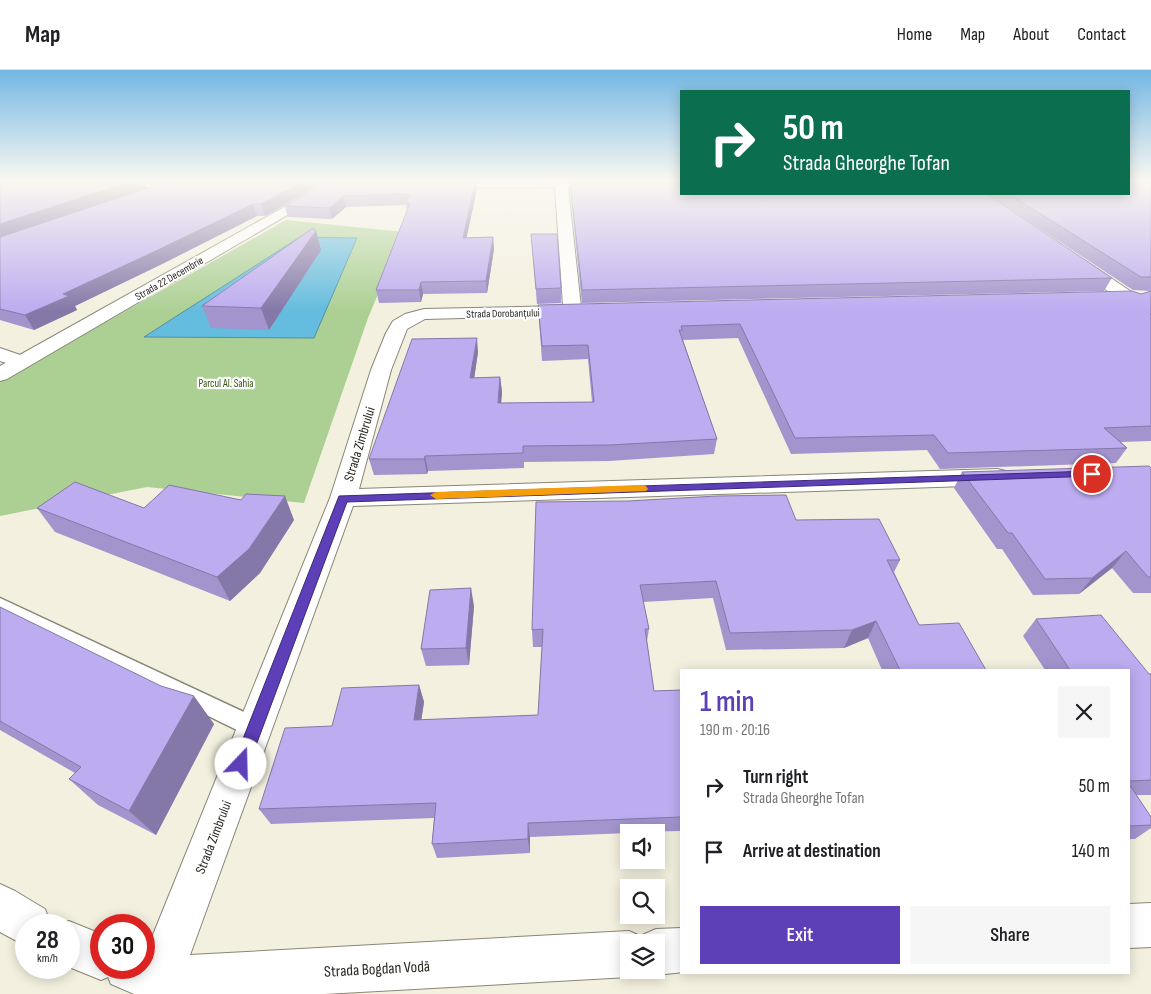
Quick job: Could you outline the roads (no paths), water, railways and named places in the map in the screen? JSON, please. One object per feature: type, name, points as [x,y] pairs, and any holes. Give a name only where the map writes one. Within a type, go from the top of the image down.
[{"type":"street","name":"Strada 22 Decembrie","points":[[0,375],[267,225]]},
{"type":"street","points":[[565,225],[572,311]]},
{"type":"street","points":[[1065,254],[1151,313]]},
{"type":"street","points":[[1100,299],[1151,298]]},
{"type":"street","name":"Strada Dorobanțului","points":[[424,314],[592,310]]},
{"type":"street","name":"Strada Zimbrului","points":[[155,948],[255,728],[343,498],[381,370],[395,333],[400,325],[411,318],[424,314]]},
{"type":"street","points":[[0,354],[22,362]]},
{"type":"street","points":[[343,498],[1021,476]]},
{"type":"street","points":[[0,906],[15,916]]},
{"type":"street","points":[[1130,926],[1151,925]]},
{"type":"street","points":[[665,952],[680,951]]},
{"type":"street","name":"Strada Bogdan Vodă","points":[[155,974],[620,954]]},
{"type":"lane","points":[[0,605],[255,728]]},
{"type":"water","points":[[300,237],[357,238],[314,338],[144,337]]},
{"type":"park label","name":"Parcul Al. Sahia","points":[[226,383]]}]
